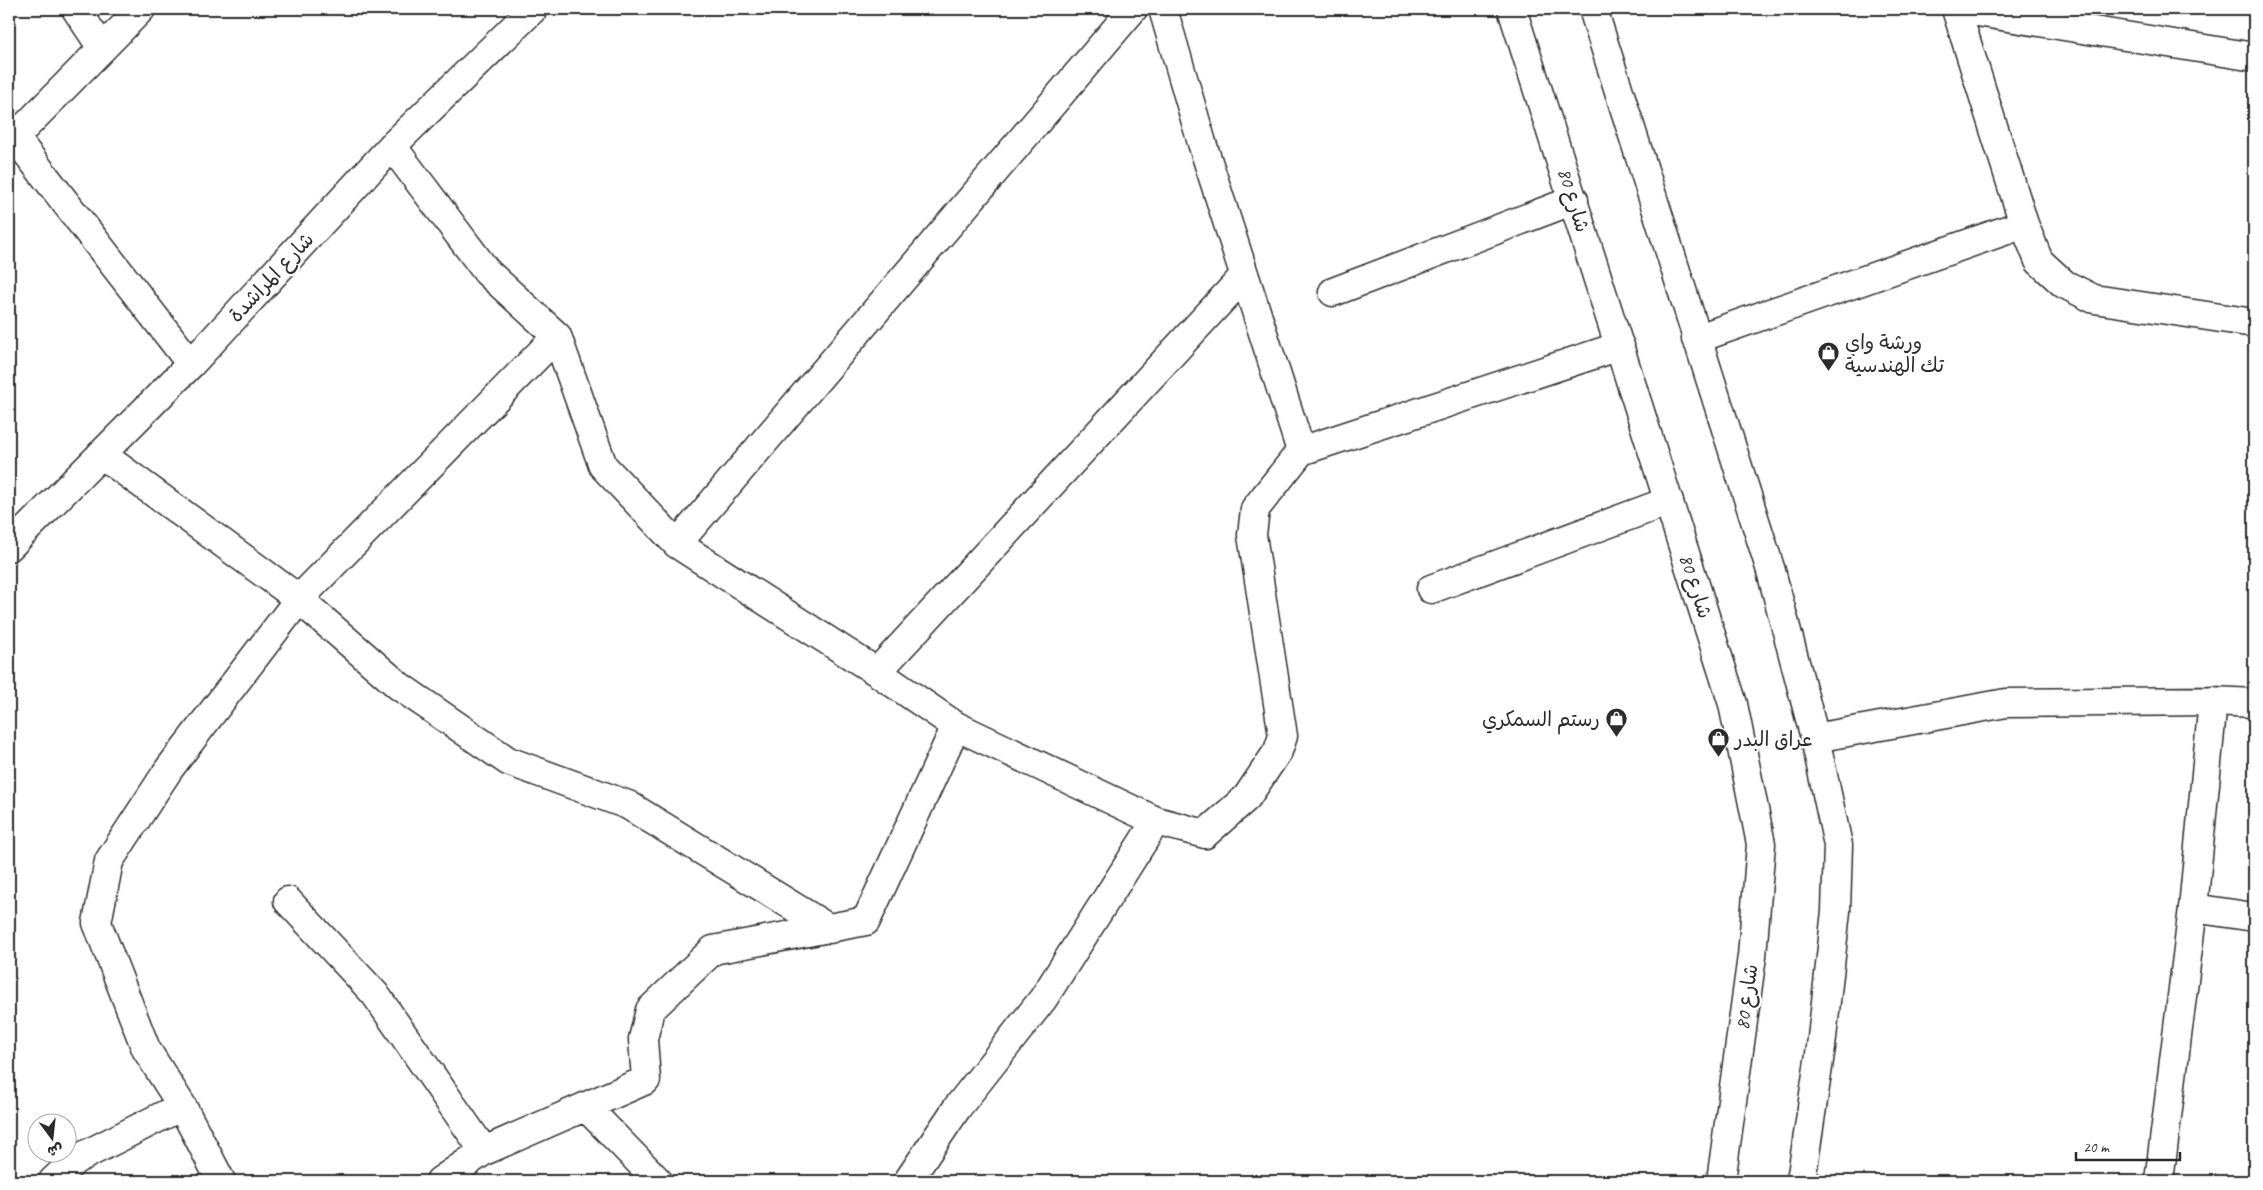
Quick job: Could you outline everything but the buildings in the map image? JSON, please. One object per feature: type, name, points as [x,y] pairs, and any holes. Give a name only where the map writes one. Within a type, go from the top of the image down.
[{"type":"street","points":[[76,9],[102,48]]},
{"type":"street","points":[[141,9],[12,134],[190,364]]},
{"type":"street","name":"شارع المراشدة","points":[[9,546],[190,364],[392,146],[533,9]]},
{"type":"street","points":[[677,544],[1133,9]]},
{"type":"street","points":[[1163,9],[1202,143],[1301,451]]},
{"type":"street","name":"شارع 80","points":[[1512,9],[1733,704],[1761,844],[1752,956],[1721,1181]]},
{"type":"street","points":[[1593,9],[1771,571],[1815,738],[1838,846],[1836,911],[1821,1047],[1802,1181]]},
{"type":"street","points":[[2254,56],[1957,9],[2024,224],[2039,261],[2064,284],[2094,299],[2254,323]]},
{"type":"street","points":[[392,146],[487,272],[557,336],[603,466],[677,544],[877,672],[956,726],[1156,822],[1204,834],[1247,797],[1278,751],[1283,736],[1252,535],[1255,509],[1301,451],[1620,346]]},
{"type":"street","points":[[1334,292],[1574,200]]},
{"type":"street","points":[[1696,339],[2024,224]]},
{"type":"street","points":[[877,672],[1244,276]]},
{"type":"street","points":[[221,1181],[182,1106],[146,1049],[97,923],[109,861],[169,769],[299,599],[557,336]]},
{"type":"street","points":[[101,454],[299,599],[399,686],[508,761],[628,805],[830,929]]},
{"type":"street","points":[[1431,589],[1669,501]]},
{"type":"street","points":[[1815,738],[2006,704],[2213,701],[2254,703]]},
{"type":"street","points":[[2159,1181],[2194,908],[2213,701]]},
{"type":"street","points":[[440,1181],[484,1151],[646,1080],[643,1039],[650,1010],[713,950],[866,921],[956,726]]},
{"type":"street","points":[[908,1181],[957,1108],[1043,998],[1156,822]]},
{"type":"street","points":[[288,901],[375,994],[484,1151]]},
{"type":"street","points":[[2194,908],[2254,917]]},
{"type":"street","points":[[53,1181],[75,1160],[182,1106]]},
{"type":"street","points":[[586,1107],[658,1181]]},
{"type":"place","name":"ورشة واي تك الهندسية","points":[[1829,372]]},
{"type":"place","name":"رستم السمكري","points":[[1616,738]]},
{"type":"place","name":"عراق البدر","points":[[1719,758]]}]
